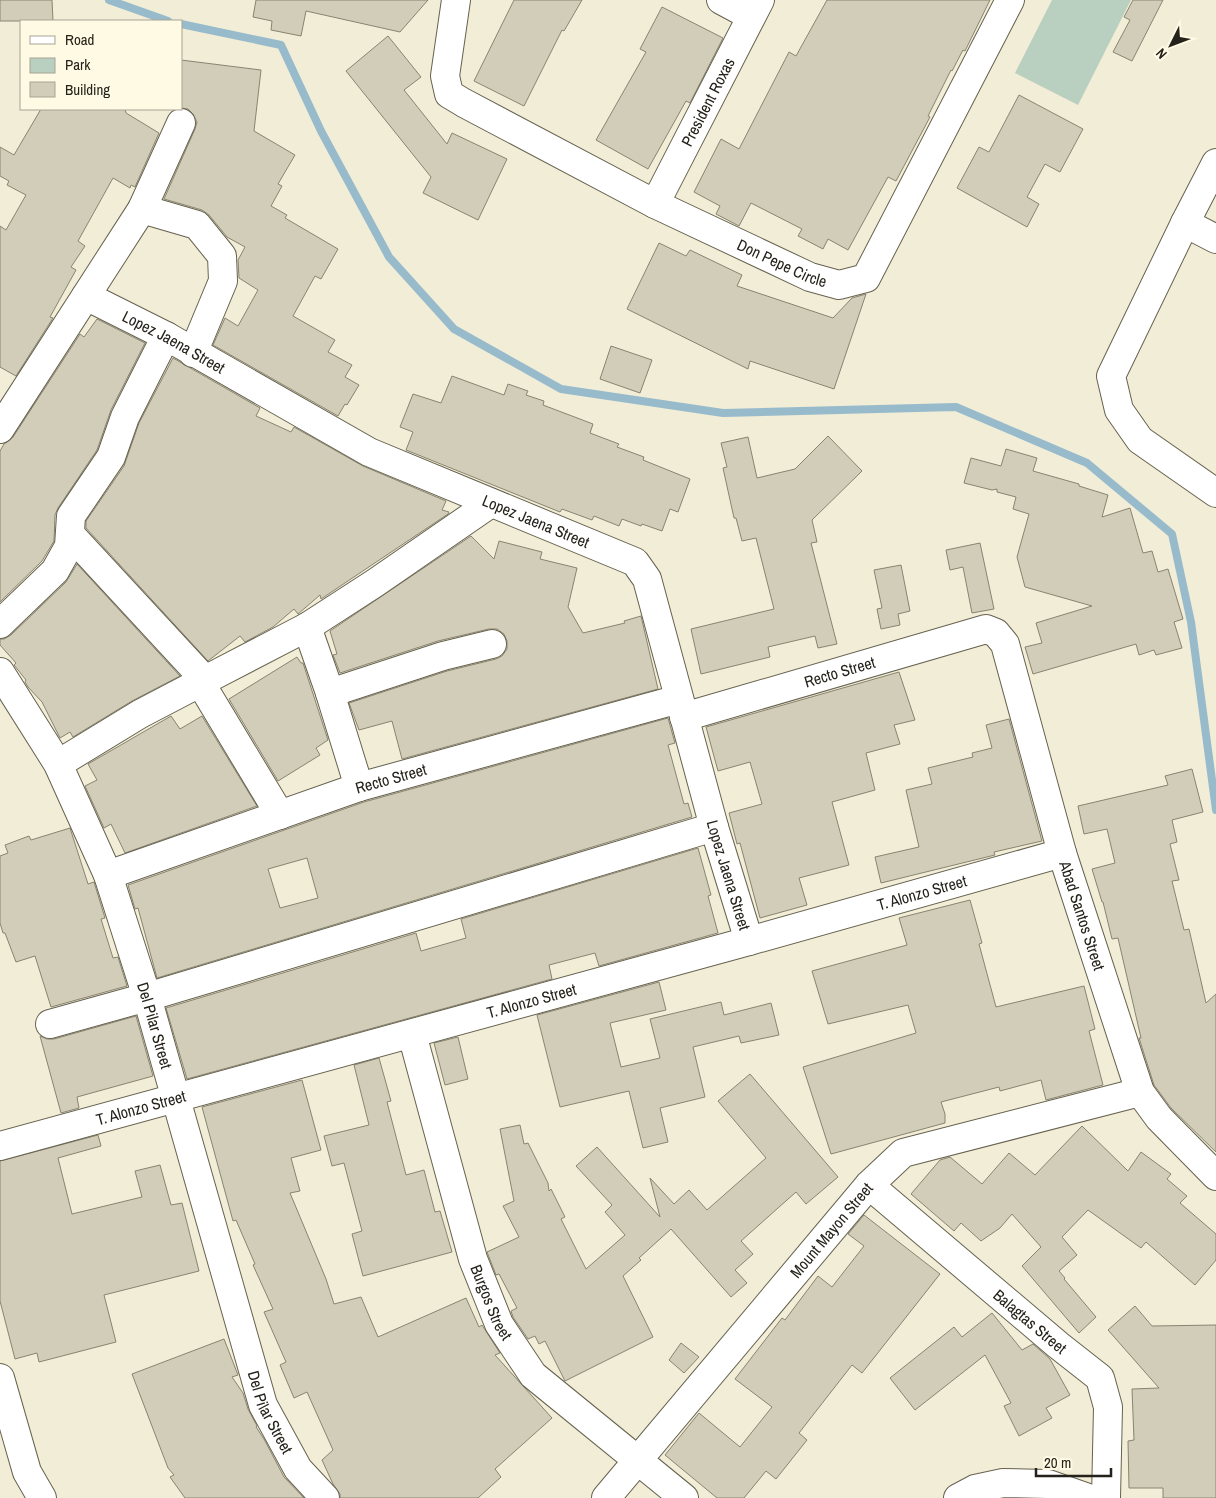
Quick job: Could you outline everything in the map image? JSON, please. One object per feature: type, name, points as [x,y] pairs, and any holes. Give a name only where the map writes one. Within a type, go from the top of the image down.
[{"type":"street","name":"Don Pepe Circle","points":[[456,0],[445,76],[449,94],[655,204],[810,277],[839,285],[866,278],[1010,0]]},
{"type":"street","points":[[721,0],[756,8]]},
{"type":"street","name":"President Roxas","points":[[655,204],[756,8]]},
{"type":"street","points":[[0,430],[142,209],[181,123]]},
{"type":"street","points":[[1216,163],[1185,223],[1112,376],[1119,410],[1140,440],[1216,493]]},
{"type":"street","points":[[142,209],[197,226],[222,256],[223,280],[193,353]]},
{"type":"street","points":[[1185,223],[1216,239]]},
{"type":"street","name":"Lopez Jaena Street","points":[[86,296],[166,336],[369,452],[636,562],[647,579],[714,826],[749,941]]},
{"type":"street","points":[[0,624],[55,571],[69,546],[71,516],[111,457],[126,417],[166,336]]},
{"type":"street","points":[[58,764],[140,714],[307,627],[375,583],[491,503]]},
{"type":"street","points":[[70,534],[202,681],[280,815]]},
{"type":"street","points":[[307,627],[330,693],[359,788]]},
{"type":"street","name":"Recto Street","points":[[108,875],[359,788],[681,708],[986,629],[996,633]]},
{"type":"street","name":"Abad Santos Street","points":[[996,633],[1005,644],[1062,853],[1140,1092],[1159,1118],[1216,1176]]},
{"type":"street","points":[[330,693],[443,656],[492,644]]},
{"type":"street","name":"Del Pilar Street","points":[[0,672],[58,764],[108,875],[147,997],[263,1405],[298,1469],[325,1498]]},
{"type":"street","points":[[50,1024],[147,997],[714,826]]},
{"type":"street","name":"T. Alonzo Street","points":[[0,1146],[412,1034],[1062,853]]},
{"type":"street","name":"Burgos Street","points":[[412,1034],[472,1259],[499,1324],[533,1375],[684,1498]]},
{"type":"street","name":"Mount Mayon Street","points":[[606,1498],[868,1185],[903,1152],[1140,1092]]},
{"type":"street","name":"Balagtas Street","points":[[868,1185],[1100,1378],[1108,1407],[1106,1498]]},
{"type":"street","points":[[0,1378],[27,1472],[42,1498]]},
{"type":"street","points":[[958,1498],[976,1489],[1003,1483],[1048,1484],[1088,1498]]},
{"type":"green space","points":[[1052,0],[1131,0],[1078,105],[1015,73]]},
{"type":"building","points":[[0,0],[52,0],[53,20],[0,21]]},
{"type":"building","points":[[256,0],[428,0],[400,32],[306,11],[301,36],[271,30],[272,21],[253,17]]},
{"type":"building","points":[[514,0],[582,0],[564,31],[562,30],[524,106],[474,81]]},
{"type":"building","points":[[827,0],[990,0],[965,51],[963,50],[951,70],[928,116],[930,117],[896,181],[888,177],[848,250],[828,239],[823,249],[798,236],[802,229],[751,203],[739,226],[716,214],[720,206],[694,192],[721,139],[739,149],[789,52],[796,56]]},
{"type":"building","points":[[1133,0],[1163,0],[1132,61],[1113,52],[1130,20],[1124,17]]},
{"type":"building","points":[[662,7],[723,38],[690,103],[686,101],[648,169],[596,140],[646,52],[640,49]]},
{"type":"building","points":[[388,36],[421,77],[404,90],[447,144],[452,133],[507,159],[478,220],[423,193],[431,177],[346,71]]},
{"type":"building","points":[[182,60],[261,70],[254,131],[295,155],[278,184],[282,186],[271,206],[287,215],[285,218],[338,249],[321,279],[315,276],[293,316],[335,340],[328,352],[352,365],[345,377],[359,385],[338,416],[213,345],[225,318],[238,326],[258,290],[239,278],[238,260],[245,247],[227,237],[209,215],[202,210],[164,199],[197,122],[188,109],[182,108]]},
{"type":"building","points":[[1019,95],[1083,129],[1060,172],[1045,164],[1027,197],[1039,204],[1027,227],[957,188],[979,147],[989,152]]},
{"type":"building","points":[[40,110],[125,110],[126,113],[159,133],[135,187],[131,185],[130,188],[113,178],[78,241],[85,246],[71,267],[76,270],[50,317],[53,318],[16,376],[0,367],[0,226],[6,230],[26,195],[7,185],[9,181],[0,176],[0,147],[14,155]]},
{"type":"building","points":[[659,243],[686,256],[690,250],[742,275],[737,286],[833,318],[852,298],[866,294],[834,389],[750,361],[748,369],[627,309]]},
{"type":"building","points":[[97,319],[145,343],[111,410],[97,450],[58,508],[55,515],[54,541],[42,561],[0,602],[0,451],[4,444],[13,437],[80,334],[84,337]]},
{"type":"building","points":[[611,346],[652,360],[640,393],[600,379]]},
{"type":"building","points":[[173,358],[260,408],[256,416],[291,432],[294,427],[363,466],[446,501],[442,510],[449,512],[448,514],[321,599],[320,595],[298,614],[294,609],[273,627],[245,642],[240,636],[208,661],[86,528],[86,521],[124,466],[139,423]]},
{"type":"building","points":[[452,376],[504,395],[508,384],[528,391],[526,395],[544,401],[543,405],[593,424],[590,433],[619,444],[617,447],[644,457],[643,460],[690,479],[678,512],[670,509],[662,531],[622,519],[619,526],[594,516],[592,520],[562,509],[560,512],[406,450],[413,432],[400,427],[413,394],[441,403]]},
{"type":"building","points":[[828,436],[862,471],[812,520],[817,542],[811,543],[837,644],[818,648],[815,636],[768,647],[770,657],[701,674],[691,629],[774,609],[756,538],[742,541],[736,518],[734,518],[723,468],[727,467],[721,443],[748,437],[757,478],[795,469]]},
{"type":"building","points":[[1006,449],[1037,458],[1033,471],[1079,484],[1079,486],[1108,495],[1102,517],[1130,508],[1143,553],[1152,551],[1158,572],[1168,569],[1183,619],[1174,622],[1182,648],[1156,655],[1154,650],[1139,655],[1136,644],[1033,674],[1025,647],[1042,643],[1036,623],[1092,606],[1025,587],[1017,557],[1029,514],[1013,509],[1016,497],[997,492],[997,489],[992,490],[964,483],[971,458],[1001,466]]},
{"type":"building","points":[[471,536],[494,559],[499,541],[542,552],[540,559],[577,568],[568,607],[583,633],[625,623],[624,621],[641,616],[658,689],[402,759],[392,721],[359,730],[349,703],[447,671],[496,659],[502,656],[507,649],[507,641],[504,634],[497,629],[489,629],[438,641],[340,673],[333,655],[337,654],[330,631]]},
{"type":"building","points":[[980,543],[994,609],[972,613],[963,567],[950,570],[946,550]]},
{"type":"building","points":[[77,564],[180,676],[132,701],[73,737],[70,732],[60,738],[42,702],[28,687],[25,682],[26,680],[14,665],[16,663],[0,645],[0,639],[11,635],[66,582]]},
{"type":"building","points":[[901,565],[910,611],[898,614],[900,625],[881,629],[877,609],[882,608],[874,570]]},
{"type":"building","points":[[297,657],[303,663],[328,740],[316,748],[320,755],[278,781],[229,699]]},
{"type":"building","points":[[899,672],[915,720],[894,725],[900,744],[866,753],[875,790],[832,802],[849,865],[799,878],[807,905],[760,918],[740,843],[737,844],[729,813],[762,804],[750,762],[718,771],[706,727]]},
{"type":"building","points":[[171,716],[180,729],[202,716],[257,806],[125,853],[111,824],[104,828],[85,786],[97,780],[88,764]]},
{"type":"building","points":[[668,718],[675,743],[668,745],[684,804],[688,803],[692,817],[157,978],[138,908],[135,909],[128,885],[364,802]],"holes":[[[307,858],[318,898],[280,908],[268,869]]]},
{"type":"building","points":[[1009,719],[1042,841],[994,852],[995,855],[881,883],[875,857],[919,847],[906,790],[932,784],[928,768],[973,757],[972,753],[992,748],[986,725]]},
{"type":"building","points":[[1192,769],[1203,812],[1172,820],[1177,842],[1170,844],[1179,880],[1172,881],[1184,930],[1189,929],[1206,1003],[1216,994],[1216,1152],[1171,1108],[1154,1085],[1139,1038],[1141,1038],[1118,938],[1112,939],[1103,902],[1092,869],[1115,863],[1107,829],[1084,834],[1078,806],[1168,785],[1165,776]]},
{"type":"building","points":[[70,828],[88,884],[94,882],[105,918],[101,919],[113,958],[118,957],[127,986],[51,1007],[35,956],[16,962],[5,933],[3,933],[0,923],[0,856],[8,853],[5,845],[29,836],[31,840]]},
{"type":"building","points":[[698,848],[711,895],[708,896],[718,933],[599,966],[595,953],[549,965],[552,979],[187,1079],[166,1008],[416,933],[421,951],[466,938],[461,919]]},
{"type":"building","points":[[970,900],[982,943],[979,944],[996,1007],[1084,986],[1095,1029],[1089,1031],[1103,1085],[1046,1100],[1041,1080],[1000,1091],[999,1087],[941,1102],[945,1114],[945,1123],[831,1154],[803,1067],[916,1033],[908,1005],[828,1024],[812,971],[907,945],[899,918]]},
{"type":"building","points":[[659,982],[666,1010],[610,1023],[621,1067],[660,1058],[650,1019],[721,1002],[724,1015],[771,1003],[779,1035],[741,1043],[739,1036],[693,1047],[705,1097],[660,1108],[668,1142],[643,1148],[629,1091],[560,1107],[537,1015]]},
{"type":"building","points":[[136,1016],[153,1076],[77,1097],[79,1108],[61,1113],[40,1036],[54,1039]]},
{"type":"building","points":[[458,1037],[468,1079],[445,1085],[434,1043]]},
{"type":"building","points":[[379,1058],[391,1101],[387,1102],[406,1175],[424,1170],[435,1212],[440,1211],[452,1252],[363,1276],[352,1234],[362,1231],[344,1163],[332,1166],[324,1136],[369,1125],[354,1065]]},
{"type":"building","points":[[750,1074],[838,1177],[806,1204],[796,1192],[741,1241],[753,1254],[735,1270],[747,1283],[731,1297],[671,1229],[639,1258],[641,1260],[623,1276],[653,1337],[565,1381],[545,1341],[539,1344],[535,1336],[528,1339],[513,1317],[511,1311],[517,1308],[499,1274],[496,1275],[487,1252],[519,1237],[503,1206],[514,1201],[500,1129],[520,1125],[524,1144],[528,1143],[548,1183],[549,1191],[551,1189],[565,1217],[561,1219],[586,1269],[625,1235],[605,1212],[612,1205],[576,1166],[597,1147],[660,1217],[650,1178],[674,1204],[689,1190],[707,1210],[766,1158],[718,1101]]},
{"type":"building","points":[[302,1080],[321,1150],[291,1158],[300,1191],[290,1193],[326,1279],[334,1304],[361,1297],[378,1337],[466,1298],[479,1327],[482,1325],[500,1353],[495,1355],[552,1418],[495,1469],[501,1477],[478,1498],[340,1498],[340,1494],[333,1484],[322,1460],[333,1450],[307,1392],[294,1398],[280,1365],[286,1362],[264,1312],[273,1309],[253,1265],[255,1264],[236,1220],[233,1221],[202,1107]]},
{"type":"building","points":[[1082,1126],[1128,1171],[1141,1152],[1171,1174],[1167,1179],[1187,1196],[1180,1203],[1216,1234],[1216,1260],[1195,1285],[1146,1242],[1141,1248],[1088,1210],[1062,1237],[1077,1255],[1059,1271],[1096,1317],[1079,1333],[1022,1266],[1041,1247],[1012,1214],[1000,1228],[981,1241],[961,1223],[954,1231],[911,1194],[940,1160],[950,1157],[982,1184],[1009,1153],[1035,1175]]},
{"type":"building","points":[[98,1135],[101,1146],[58,1158],[72,1214],[142,1197],[135,1171],[160,1165],[171,1205],[182,1203],[199,1271],[104,1295],[116,1342],[39,1362],[37,1353],[15,1359],[0,1301],[0,1161]]},
{"type":"building","points":[[864,1215],[940,1274],[862,1373],[852,1365],[799,1433],[807,1440],[776,1479],[766,1471],[744,1498],[717,1498],[665,1455],[699,1413],[740,1447],[772,1407],[735,1379],[782,1318],[785,1320],[818,1276],[832,1287],[864,1246],[848,1234]]},
{"type":"building","points":[[1135,1306],[1152,1326],[1216,1325],[1216,1498],[1163,1498],[1163,1488],[1129,1488],[1128,1441],[1134,1440],[1132,1389],[1159,1388],[1108,1330]]},
{"type":"building","points":[[992,1313],[1022,1350],[1033,1344],[1050,1359],[1070,1395],[1046,1408],[1052,1418],[1019,1436],[1004,1406],[1011,1403],[985,1355],[915,1410],[890,1378],[954,1327],[962,1337]]},
{"type":"building","points":[[224,1339],[238,1375],[232,1377],[243,1393],[256,1427],[284,1477],[304,1498],[185,1498],[170,1477],[174,1475],[168,1468],[132,1374]]},
{"type":"building","points":[[681,1343],[699,1357],[684,1373],[669,1360]]},
{"type":"waterway","points":[[109,0],[165,20]]},
{"type":"waterway","points":[[182,24],[281,45],[321,131],[389,257],[454,329],[561,389],[723,413],[956,407],[1087,463],[1172,534],[1191,622],[1216,810]]}]
